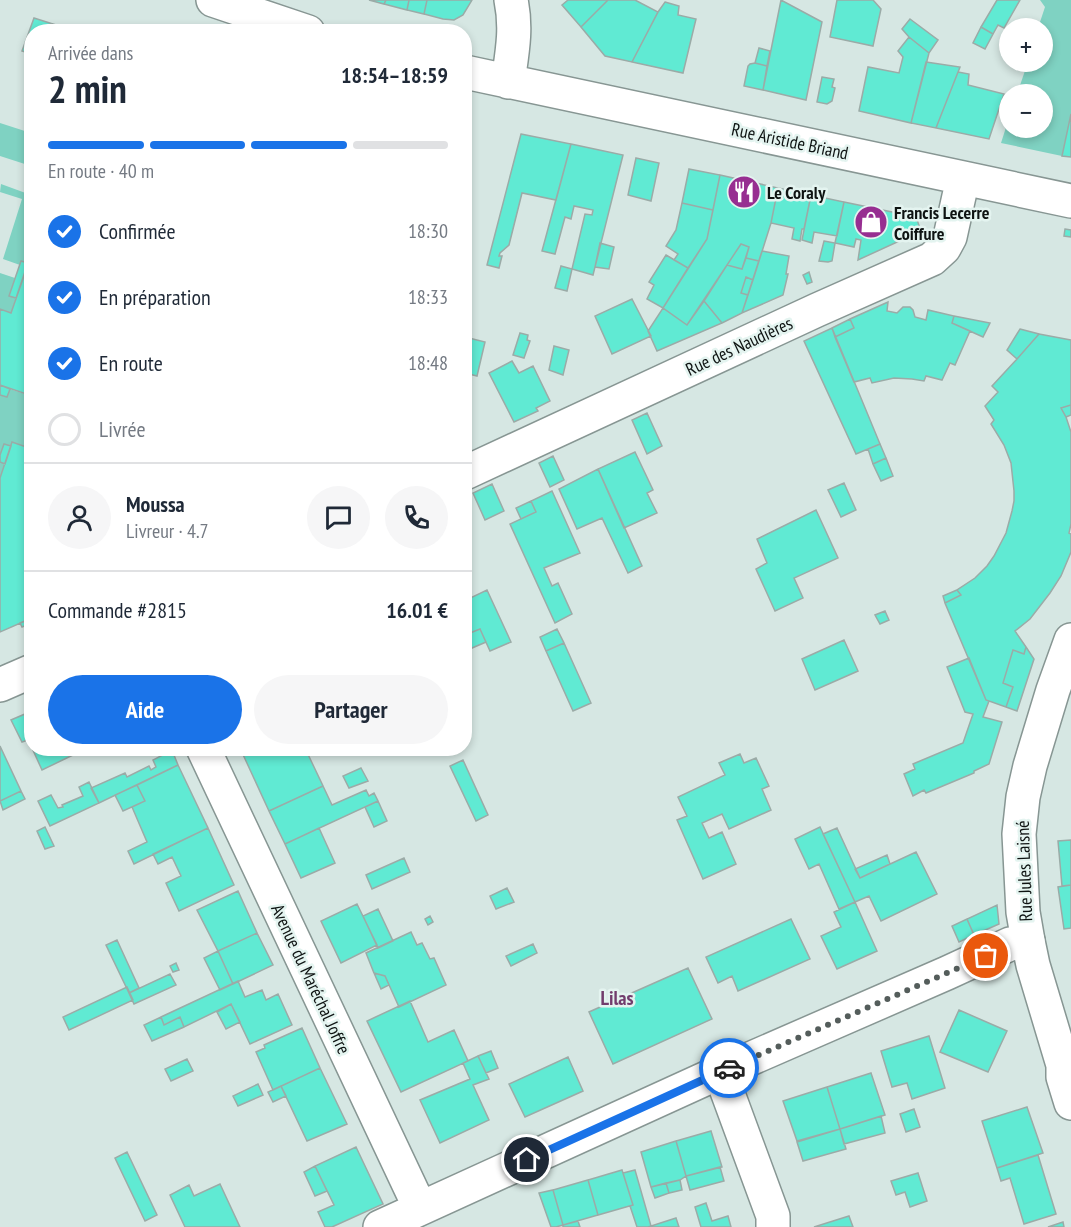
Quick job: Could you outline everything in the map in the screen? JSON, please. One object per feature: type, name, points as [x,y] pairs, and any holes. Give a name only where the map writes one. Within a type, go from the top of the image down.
[{"type":"street","points":[[213,0],[284,24]]},
{"type":"street","points":[[508,82],[515,17],[511,0]]},
{"type":"street","name":"Rue Aristide Briand","points":[[472,74],[1071,201]]},
{"type":"street","name":"Rue des Naudières","points":[[472,470],[932,259],[944,248],[950,237],[963,178]]},
{"type":"street","name":"Rue Jules Laisné","points":[[1071,640],[1062,694],[1030,766],[1023,797],[1019,834],[1023,912],[1028,941],[1063,1065],[1063,1077],[1071,1103]]},
{"type":"street","points":[[0,685],[24,674]]},
{"type":"street","name":"Avenue du Maréchal Joffre","points":[[207,756],[420,1208]]},
{"type":"street","points":[[380,1227],[720,1072],[1010,944],[1028,941]]},
{"type":"street","points":[[720,1072],[773,1216],[773,1227]]},
{"type":"green space","points":[[1040,0],[1071,0],[1071,114],[1062,156],[1001,143],[1003,138],[1053,138],[1053,84],[1020,84],[1025,72],[1053,72],[1053,18],[1041,18],[1045,7]]},
{"type":"green space","points":[[0,123],[24,131],[24,164],[0,156]]},
{"type":"green space","points":[[1,184],[24,192],[24,262],[21,261],[20,265],[3,259],[22,199],[0,192]]},
{"type":"green space","points":[[0,273],[15,278],[9,296],[16,298],[11,313],[0,309]]},
{"type":"green space","points":[[10,389],[24,394],[24,446],[12,442],[0,478],[0,395],[7,397]]},
{"type":"building","points":[[369,0],[386,0],[384,4]]},
{"type":"building","points":[[386,0],[409,0],[407,10],[384,4]]},
{"type":"building","points":[[409,0],[427,0],[424,14],[407,10]]},
{"type":"building","points":[[427,0],[472,0],[463,15],[454,20],[424,14]]},
{"type":"building","points":[[568,0],[608,0],[581,27],[562,5]]},
{"type":"building","points":[[608,0],[635,0],[658,12],[632,62],[605,56],[581,27]]},
{"type":"building","points":[[781,0],[822,22],[806,100],[763,90]]},
{"type":"building","points":[[837,0],[873,0],[881,9],[873,46],[830,37]]},
{"type":"building","points":[[997,0],[1020,0],[1010,18],[999,18],[999,26],[993,34],[981,27]]},
{"type":"building","points":[[665,2],[679,6],[678,15],[696,19],[683,73],[632,62]]},
{"type":"building","points":[[34,18],[53,24],[32,24]]},
{"type":"building","points":[[910,19],[938,40],[929,53],[902,29]]},
{"type":"building","points":[[981,27],[993,34],[985,49],[973,43]]},
{"type":"building","points":[[909,37],[929,53],[911,123],[859,111],[868,67],[899,73],[903,57],[898,51]]},
{"type":"building","points":[[759,48],[770,51],[767,66],[755,63]]},
{"type":"building","points":[[926,62],[960,67],[936,128],[911,123]]},
{"type":"building","points":[[755,63],[767,66],[763,90],[744,86],[748,66]]},
{"type":"building","points":[[958,72],[969,74],[968,85],[999,93],[999,109],[989,139],[936,128]]},
{"type":"building","points":[[822,77],[834,79],[832,87],[835,88],[832,101],[827,104],[817,102]]},
{"type":"building","points":[[1071,114],[1071,157],[1062,156]]},
{"type":"building","points":[[521,134],[571,144],[556,200],[522,193],[509,245],[499,256],[502,256],[499,268],[487,265]]},
{"type":"building","points":[[571,144],[623,155],[593,275],[572,269],[585,214],[592,215],[593,210],[574,206],[571,219],[565,217],[555,254],[542,251]]},
{"type":"building","points":[[636,158],[659,163],[651,201],[628,195]]},
{"type":"building","points":[[689,169],[720,175],[713,210],[682,203]]},
{"type":"building","points":[[720,175],[778,188],[771,223],[759,261],[746,258],[749,247],[741,244],[687,325],[663,308],[707,239]]},
{"type":"building","points":[[778,188],[811,195],[800,241],[792,239],[794,228],[771,223]]},
{"type":"building","points":[[811,195],[844,202],[837,236],[814,232],[812,243],[802,240]]},
{"type":"building","points":[[844,202],[916,217],[921,231],[858,260],[861,240],[856,239],[854,247],[835,243]]},
{"type":"building","points":[[682,203],[713,210],[707,239],[688,268],[674,260],[678,254],[666,246],[676,230]]},
{"type":"building","points":[[1065,229],[1071,230],[1071,237],[1064,236]]},
{"type":"building","points":[[824,241],[835,243],[832,261],[819,261]]},
{"type":"building","points":[[600,243],[614,247],[609,269],[595,267]]},
{"type":"building","points":[[741,244],[749,247],[742,269],[727,265]]},
{"type":"building","points":[[762,251],[789,256],[783,295],[742,313]]},
{"type":"building","points":[[666,255],[688,268],[663,308],[647,299],[654,285],[649,282]]},
{"type":"building","points":[[746,258],[759,261],[753,280],[746,277],[741,293],[748,295],[742,313],[722,323],[704,301],[727,265],[742,269]]},
{"type":"building","points":[[21,261],[24,262],[24,275],[16,298],[9,296]]},
{"type":"building","points":[[561,266],[572,269],[567,291],[555,288]]},
{"type":"building","points":[[809,272],[812,282],[807,284],[803,275]]},
{"type":"building","points":[[24,276],[24,393],[0,385],[0,309],[11,313]]},
{"type":"building","points":[[746,277],[753,280],[748,295],[741,293]]},
{"type":"building","points":[[632,299],[651,336],[612,354],[595,316]]},
{"type":"building","points":[[704,301],[722,323],[657,351],[648,331],[663,308],[687,325]]},
{"type":"building","points":[[888,302],[887,311],[897,313],[903,307],[910,307],[915,317],[926,320],[928,310],[954,316],[952,323],[970,331],[955,365],[950,363],[942,380],[926,376],[924,381],[894,378],[872,383],[870,378],[854,382],[835,337],[854,328],[850,319]]},
{"type":"building","points":[[954,316],[990,323],[983,337],[952,323]]},
{"type":"building","points":[[850,319],[854,328],[835,337],[832,328]]},
{"type":"building","points":[[832,328],[880,444],[856,454],[804,341]]},
{"type":"building","points":[[1020,329],[1039,334],[1017,359],[1007,350]]},
{"type":"building","points":[[520,333],[528,335],[527,340],[530,341],[524,358],[513,355]]},
{"type":"building","points":[[1039,334],[1071,340],[1071,405],[1061,408],[1071,432],[1071,524],[1069,533],[1071,534],[1071,552],[1061,576],[1050,593],[1030,619],[1015,631],[1026,647],[1024,654],[1013,650],[1003,683],[1013,687],[1006,707],[986,700],[945,603],[961,595],[957,590],[975,578],[987,566],[1006,533],[1014,501],[1011,463],[1004,445],[991,424],[994,420],[985,406],[998,392],[992,386]]},
{"type":"building","points":[[472,339],[485,342],[477,376],[472,375]]},
{"type":"building","points":[[554,346],[569,350],[563,375],[549,370]]},
{"type":"building","points":[[512,361],[519,373],[533,366],[550,401],[536,408],[538,411],[514,422],[489,373]]},
{"type":"building","points":[[0,385],[10,389],[7,397],[0,395]]},
{"type":"building","points":[[1071,405],[1071,415],[1066,417],[1061,408]]},
{"type":"building","points":[[647,413],[662,446],[647,454],[632,420]]},
{"type":"building","points":[[12,442],[24,446],[24,622],[0,632],[0,478]]},
{"type":"building","points":[[4,444],[11,446],[5,464],[0,462]]},
{"type":"building","points":[[880,444],[886,458],[873,464],[868,449]]},
{"type":"building","points":[[635,452],[653,490],[647,493],[657,513],[624,528],[598,469]]},
{"type":"building","points":[[553,456],[564,480],[550,487],[539,463]]},
{"type":"building","points":[[886,458],[893,476],[881,481],[873,464]]},
{"type":"building","points":[[598,469],[642,566],[628,573],[602,518],[577,529],[559,489]]},
{"type":"building","points":[[844,483],[856,510],[841,517],[828,490]]},
{"type":"building","points":[[492,484],[504,511],[485,520],[473,493]]},
{"type":"building","points":[[552,491],[580,553],[544,568],[552,586],[558,583],[572,614],[555,623],[510,524],[536,512],[531,501]]},
{"type":"building","points":[[531,501],[536,512],[521,519],[516,508]]},
{"type":"building","points":[[816,510],[838,558],[794,578],[803,598],[775,611],[756,569],[767,563],[757,539]]},
{"type":"building","points":[[487,590],[511,642],[490,651],[480,629],[472,632],[472,597]]},
{"type":"building","points":[[957,590],[961,595],[945,603],[943,596]]},
{"type":"building","points":[[885,611],[889,620],[880,624],[875,615]]},
{"type":"building","points":[[480,629],[486,642],[472,648],[472,632]]},
{"type":"building","points":[[557,629],[564,643],[546,651],[540,637]]},
{"type":"building","points":[[844,640],[858,671],[815,690],[802,659]]},
{"type":"building","points":[[564,643],[591,703],[573,711],[546,651]]},
{"type":"building","points":[[1026,647],[1034,659],[1017,711],[1006,707],[1013,687],[1003,683],[1013,650],[1024,654]]},
{"type":"building","points":[[969,658],[986,700],[989,701],[983,717],[1002,722],[989,764],[974,773],[913,796],[904,774],[915,769],[913,764],[963,743],[973,714],[965,712],[947,667]]},
{"type":"building","points":[[24,714],[24,741],[22,742],[11,720]]},
{"type":"building","points":[[0,746],[21,791],[0,801]]},
{"type":"building","points":[[740,754],[744,763],[756,758],[769,786],[762,789],[771,810],[729,829],[722,814],[702,823],[709,838],[722,832],[736,864],[703,879],[677,820],[687,816],[678,797],[725,775],[719,763]]},
{"type":"building","points":[[36,756],[71,756],[42,770]]},
{"type":"building","points":[[161,756],[174,756],[178,765],[99,803],[91,788],[125,773],[127,777],[149,766],[151,770],[156,767],[153,760]]},
{"type":"building","points":[[244,756],[309,756],[323,786],[269,811]]},
{"type":"building","points":[[463,760],[488,815],[476,821],[450,766]]},
{"type":"building","points":[[178,765],[208,828],[134,864],[128,851],[147,842],[132,807],[145,801],[137,785]]},
{"type":"building","points":[[361,768],[368,781],[349,788],[343,776]]},
{"type":"building","points":[[89,782],[99,803],[50,826],[38,801],[51,795],[58,808],[63,807],[62,805],[83,796],[79,787]]},
{"type":"building","points":[[137,785],[145,801],[123,811],[115,795]]},
{"type":"building","points":[[323,786],[332,805],[366,790],[369,796],[374,793],[378,801],[285,844],[269,811]]},
{"type":"building","points":[[21,791],[25,799],[3,810],[0,801]]},
{"type":"building","points":[[378,801],[387,821],[374,827],[365,807]]},
{"type":"building","points":[[45,827],[54,846],[45,849],[37,831]]},
{"type":"building","points":[[820,827],[855,902],[839,909],[819,864],[809,869],[795,839]]},
{"type":"building","points":[[208,828],[234,885],[179,911],[166,883],[181,876],[172,857],[158,864],[153,854]]},
{"type":"building","points":[[319,828],[335,863],[301,878],[285,844]]},
{"type":"building","points":[[837,828],[860,878],[916,852],[937,894],[881,921],[869,896],[855,902],[823,834]]},
{"type":"building","points":[[1071,840],[1071,885],[1062,886],[1058,841]]},
{"type":"building","points":[[887,855],[890,864],[860,878],[855,869]]},
{"type":"building","points":[[404,858],[410,872],[372,889],[366,875]]},
{"type":"building","points":[[1071,885],[1071,928],[1064,929],[1058,887]]},
{"type":"building","points":[[507,888],[514,902],[496,909],[490,896]]},
{"type":"building","points":[[238,891],[257,933],[218,951],[197,910]]},
{"type":"building","points":[[855,902],[877,951],[837,969],[821,936],[841,927],[834,912]]},
{"type":"building","points":[[357,904],[377,945],[341,963],[321,921]]},
{"type":"building","points":[[997,905],[999,924],[974,935],[967,919]]},
{"type":"building","points":[[378,909],[393,941],[378,948],[363,916]]},
{"type":"building","points":[[430,916],[433,922],[428,925],[425,919]]},
{"type":"building","points":[[791,919],[810,959],[738,991],[732,976],[718,983],[706,957]]},
{"type":"building","points":[[967,919],[974,935],[959,942],[952,926]]},
{"type":"building","points":[[411,932],[417,945],[422,943],[430,959],[434,958],[446,985],[399,1007],[385,976],[374,973],[366,953]]},
{"type":"building","points":[[257,933],[273,965],[233,984],[218,951]]},
{"type":"building","points":[[117,940],[139,988],[129,993],[106,945]]},
{"type":"building","points":[[533,944],[537,953],[511,966],[506,956]]},
{"type":"building","points":[[218,951],[233,984],[220,990],[204,958]]},
{"type":"building","points":[[176,963],[179,970],[173,972],[170,966]]},
{"type":"building","points":[[688,968],[712,1019],[613,1064],[589,1012]]},
{"type":"building","points":[[374,973],[385,976],[389,985],[381,989]]},
{"type":"building","points":[[170,974],[176,985],[134,1004],[129,993]]},
{"type":"building","points":[[238,981],[245,997],[262,990],[266,1000],[278,994],[292,1025],[250,1044],[231,1004],[184,1027],[180,1017],[164,1025],[161,1017]]},
{"type":"building","points":[[127,987],[133,1000],[69,1030],[63,1017]]},
{"type":"building","points":[[410,1001],[428,1042],[454,1030],[468,1061],[401,1092],[367,1021]]},
{"type":"building","points":[[231,1004],[240,1022],[226,1029],[217,1012]]},
{"type":"building","points":[[959,1010],[1007,1031],[988,1072],[940,1052]]},
{"type":"building","points":[[161,1017],[164,1025],[180,1017],[184,1027],[152,1041],[144,1025]]},
{"type":"building","points":[[302,1028],[320,1068],[273,1090],[256,1052],[265,1048],[264,1045]]},
{"type":"building","points":[[929,1036],[945,1088],[912,1099],[907,1083],[892,1087],[881,1051]]},
{"type":"building","points":[[491,1051],[498,1068],[486,1073],[478,1056]]},
{"type":"building","points":[[478,1056],[489,1079],[473,1085],[489,1120],[440,1143],[420,1100],[470,1079],[463,1063]]},
{"type":"building","points":[[568,1057],[583,1091],[525,1117],[509,1084]]},
{"type":"building","points":[[187,1059],[193,1071],[171,1081],[165,1069]]},
{"type":"building","points":[[320,1068],[347,1124],[307,1141],[281,1086]]},
{"type":"building","points":[[871,1073],[885,1115],[840,1129],[827,1087]]},
{"type":"building","points":[[258,1084],[263,1095],[238,1106],[233,1096]]},
{"type":"building","points":[[281,1086],[286,1096],[273,1102],[268,1092]]},
{"type":"building","points":[[827,1087],[840,1129],[797,1141],[783,1101]]},
{"type":"building","points":[[1027,1107],[1043,1153],[997,1168],[982,1121]]},
{"type":"building","points":[[914,1109],[920,1127],[906,1132],[900,1114]]},
{"type":"building","points":[[881,1116],[885,1133],[844,1144],[840,1129]]},
{"type":"building","points":[[840,1129],[846,1149],[803,1161],[797,1142]]},
{"type":"building","points":[[711,1131],[722,1167],[686,1176],[676,1141]]},
{"type":"building","points":[[676,1141],[686,1176],[680,1180],[651,1187],[641,1152]]},
{"type":"building","points":[[356,1147],[383,1204],[332,1227],[325,1227],[318,1212],[334,1205],[315,1166]]},
{"type":"building","points":[[127,1152],[157,1215],[145,1221],[115,1158]]},
{"type":"building","points":[[1038,1155],[1056,1214],[1024,1224],[1010,1178],[1001,1181],[997,1168]]},
{"type":"building","points":[[315,1166],[327,1191],[315,1196],[304,1172]]},
{"type":"building","points":[[720,1167],[724,1181],[690,1190],[686,1176]]},
{"type":"building","points":[[622,1170],[633,1205],[598,1215],[588,1180]]},
{"type":"building","points":[[635,1170],[651,1226],[648,1227],[637,1227],[630,1206],[633,1205],[623,1173]]},
{"type":"building","points":[[918,1173],[927,1201],[910,1207],[905,1192],[896,1195],[891,1181]]},
{"type":"building","points":[[588,1180],[598,1215],[563,1225],[553,1190]]},
{"type":"building","points":[[680,1180],[682,1190],[669,1193],[666,1183]]},
{"type":"building","points":[[666,1183],[669,1193],[655,1198],[651,1187]]},
{"type":"building","points":[[220,1184],[240,1227],[185,1227],[170,1195],[189,1185],[194,1196]]},
{"type":"building","points":[[553,1190],[563,1225],[556,1227],[551,1227],[539,1193]]},
{"type":"building","points":[[706,1203],[712,1221],[728,1216],[731,1227],[701,1227],[695,1207]]},
{"type":"building","points":[[849,1216],[853,1227],[814,1227]]},
{"type":"building","points":[[676,1218],[679,1227],[651,1227],[651,1226]]},
{"type":"building","points":[[578,1221],[580,1227],[563,1227],[563,1225]]},
{"type":"building","points":[[1063,1222],[1064,1227],[1048,1227]]},
{"type":"way so far","points":[[729,1068],[986,956]]},
{"type":"place","name":"Le Coraly","points":[[744,192]]},
{"type":"place","name":"Francis Lecerre Coiffure","points":[[871,222]]},
{"type":"district","name":"Lilas","points":[[617,998]]},
{"type":"route","points":[[527,1160],[729,1068]]}]
